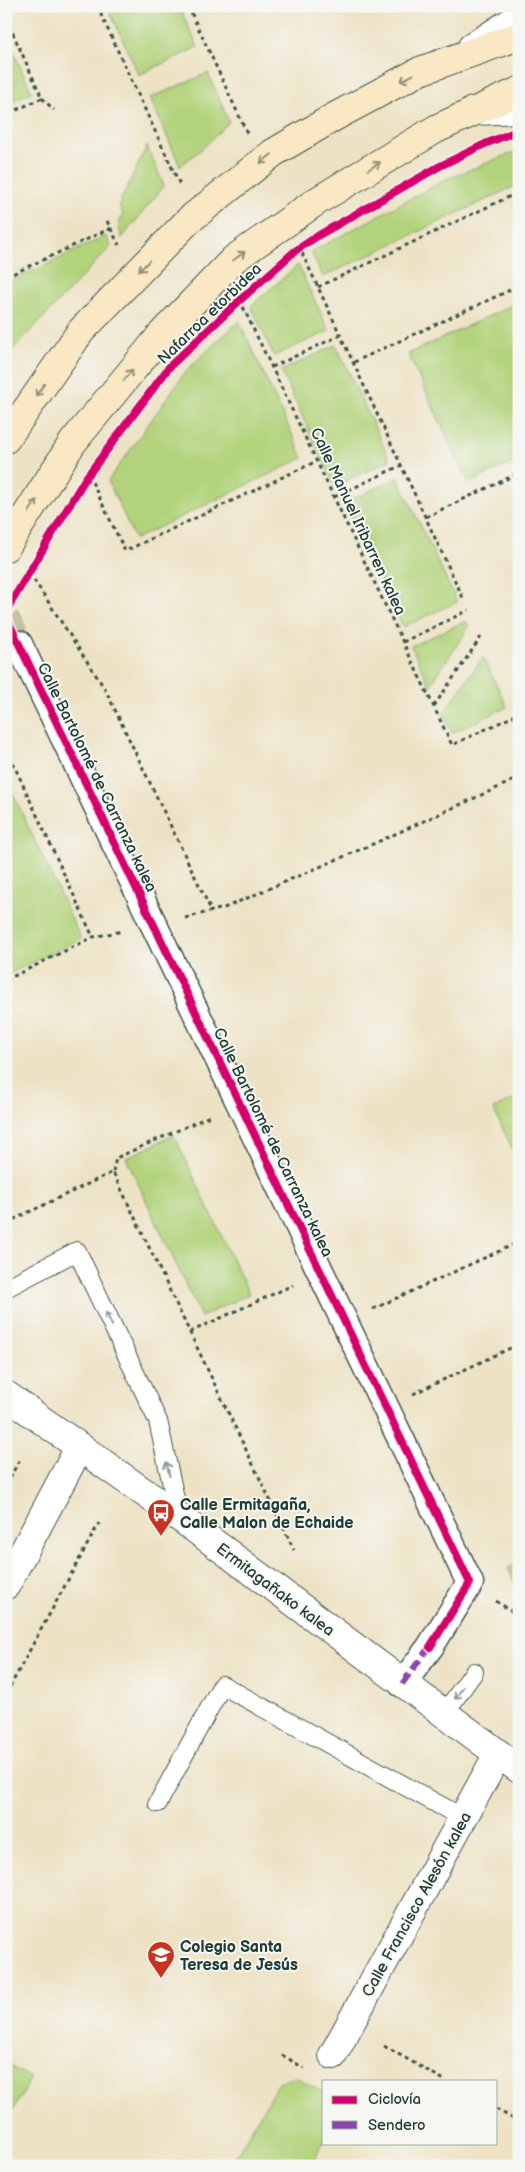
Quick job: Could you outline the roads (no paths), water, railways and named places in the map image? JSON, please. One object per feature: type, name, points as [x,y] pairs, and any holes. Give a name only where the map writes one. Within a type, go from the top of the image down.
[{"type":"main road","points":[[6,439],[81,331],[189,220],[273,153],[336,116],[420,71],[519,36]]},
{"type":"main road","name":"Nafarroa etorbidea","points":[[6,547],[73,442],[162,334],[234,259],[318,201],[436,129],[471,111],[519,91]]},
{"type":"street","points":[[452,60],[519,17]]},
{"type":"street","name":"Nafarroa etorbidea","points":[[471,111],[519,109]]},
{"type":"street","name":"Calle Bartolomé de Carranza kalea","points":[[19,644],[470,1583],[430,1647],[402,1684]]},
{"type":"street","name":"Ermitagañako kalea","points":[[6,1395],[179,1517],[508,1761]]},
{"type":"street","points":[[6,1585],[79,1448]]},
{"type":"street","name":"Calle Francisco Alesón kalea","points":[[333,2055],[463,1818],[508,1761]]},
{"type":"lane","points":[[6,1288],[77,1251],[158,1421],[179,1517]]},
{"type":"lane","points":[[444,1714],[474,1672]]},
{"type":"lane","points":[[158,1803],[222,1685],[463,1818]]},
{"type":"tunnel","points":[[6,617],[19,644]]},
{"type":"place","name":"Calle Ermitagaña, Calle Malon de Echaide","points":[[161,1537]]},
{"type":"place","name":"Colegio Santa Teresa de Jesús","points":[[161,1979]]}]
